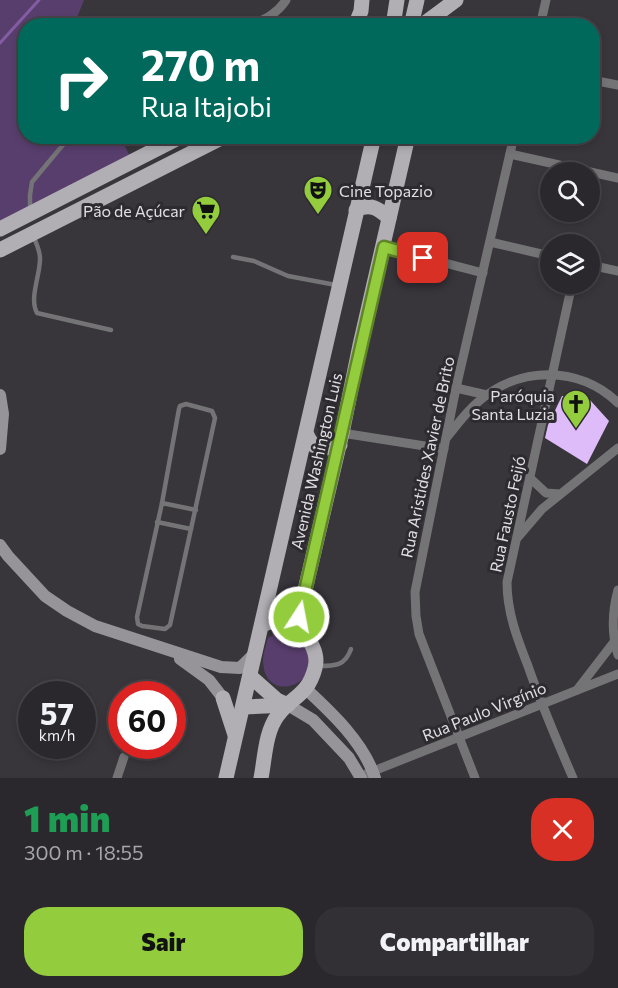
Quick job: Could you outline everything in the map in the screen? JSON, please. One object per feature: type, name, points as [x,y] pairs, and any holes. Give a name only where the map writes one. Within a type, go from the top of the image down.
[{"type":"main road","points":[[358,18],[362,0]]},
{"type":"main road","points":[[394,18],[397,0]]},
{"type":"main road","points":[[402,0],[402,12],[409,18]]},
{"type":"main road","points":[[415,18],[417,0]]},
{"type":"main road","points":[[438,18],[456,0]]},
{"type":"main road","points":[[0,229],[166,144]]},
{"type":"main road","points":[[0,250],[209,144]]},
{"type":"main road","name":"Avenida Washington Luis","points":[[226,778],[307,435],[357,210],[369,144]]},
{"type":"main road","name":"Avenida Washington Luis","points":[[301,627],[299,617],[301,607],[341,439],[405,144]]},
{"type":"main road","points":[[357,210],[364,206],[375,207],[389,218]]},
{"type":"main road","points":[[307,435],[310,443],[316,448],[328,449],[341,439]]},
{"type":"main road","points":[[261,778],[273,723],[278,714],[306,689],[316,666],[314,651],[301,627],[292,621],[280,619],[262,625]]},
{"type":"main road","points":[[250,676],[277,700],[288,705]]},
{"type":"main road","points":[[222,698],[236,739]]},
{"type":"main road","points":[[243,707],[288,705]]},
{"type":"street","points":[[266,18],[274,14],[286,0]]},
{"type":"street","points":[[542,18],[546,0]]},
{"type":"street","points":[[600,82],[618,85]]},
{"type":"street","name":"Rua Aristides Xavier de Brito","points":[[475,778],[419,634],[415,592],[456,388],[512,144]]},
{"type":"street","points":[[510,154],[618,178]]},
{"type":"street","points":[[490,242],[540,254]]},
{"type":"street","points":[[384,247],[483,273]]},
{"type":"street","points":[[600,268],[618,272]]},
{"type":"street","name":"Rua Fausto Feijó","points":[[570,294],[507,582],[507,603],[541,704],[573,778]]},
{"type":"street","points":[[341,439],[444,445],[477,402],[502,386],[527,376],[552,373],[579,379],[598,387],[618,403]]},
{"type":"street","points":[[456,388],[487,395]]},
{"type":"street","points":[[0,395],[3,414],[0,449]]},
{"type":"street","points":[[517,539],[542,509],[618,448]]},
{"type":"street","points":[[530,478],[546,492],[560,494]]},
{"type":"street","points":[[0,545],[45,596],[95,626],[233,669],[240,668],[247,663],[256,651]]},
{"type":"street","points":[[618,590],[612,622],[618,655]]},
{"type":"street","points":[[577,690],[614,642]]},
{"type":"street","points":[[167,650],[210,680],[222,698],[243,707]]},
{"type":"street","name":"Rua Paulo Virgínio","points":[[361,777],[374,775],[459,737],[618,674]]},
{"type":"street","points":[[306,689],[324,705],[360,747],[374,775]]},
{"type":"street","points":[[288,705],[313,720],[339,746],[361,777]]},
{"type":"street","points":[[117,778],[123,759]]},
{"type":"lane","points":[[30,214],[32,182],[64,144]]},
{"type":"lane","points":[[32,234],[40,258],[34,303],[37,313],[111,330]]},
{"type":"lane","points":[[233,256],[254,261],[288,276],[339,285]]},
{"type":"lane","points":[[186,404],[212,411],[215,418],[196,510],[170,625],[165,629],[141,626],[137,617],[179,409],[180,406],[186,404]]},
{"type":"lane","points":[[162,502],[196,510]]},
{"type":"lane","points":[[158,522],[191,529]]},
{"type":"lane","points":[[316,666],[340,664],[346,660],[351,649]]},
{"type":"shaded area","points":[[0,0],[84,0],[77,18],[18,18],[18,144],[124,144],[130,156],[0,222]]},
{"type":"shaded area","points":[[290,631],[306,647],[311,661],[307,673],[299,682],[288,686],[276,685],[267,677],[263,661],[268,638],[277,633]]},
{"type":"building","name":"Paróquia Santa Luzia","points":[[562,396],[590,400],[609,421],[587,464],[545,438],[548,425]]},
{"type":"waterway","points":[[23,18],[39,0]]},
{"type":"waterway","points":[[0,43],[18,23]]},
{"type":"place","name":"Cine Topazio","points":[[318,216]]},
{"type":"place","name":"Pão de Açúcar","points":[[206,236]]},
{"type":"place","name":"Paróquia Santa Luzia","points":[[576,430]]},
{"type":"route","points":[[299,617],[384,247],[423,258]]}]
